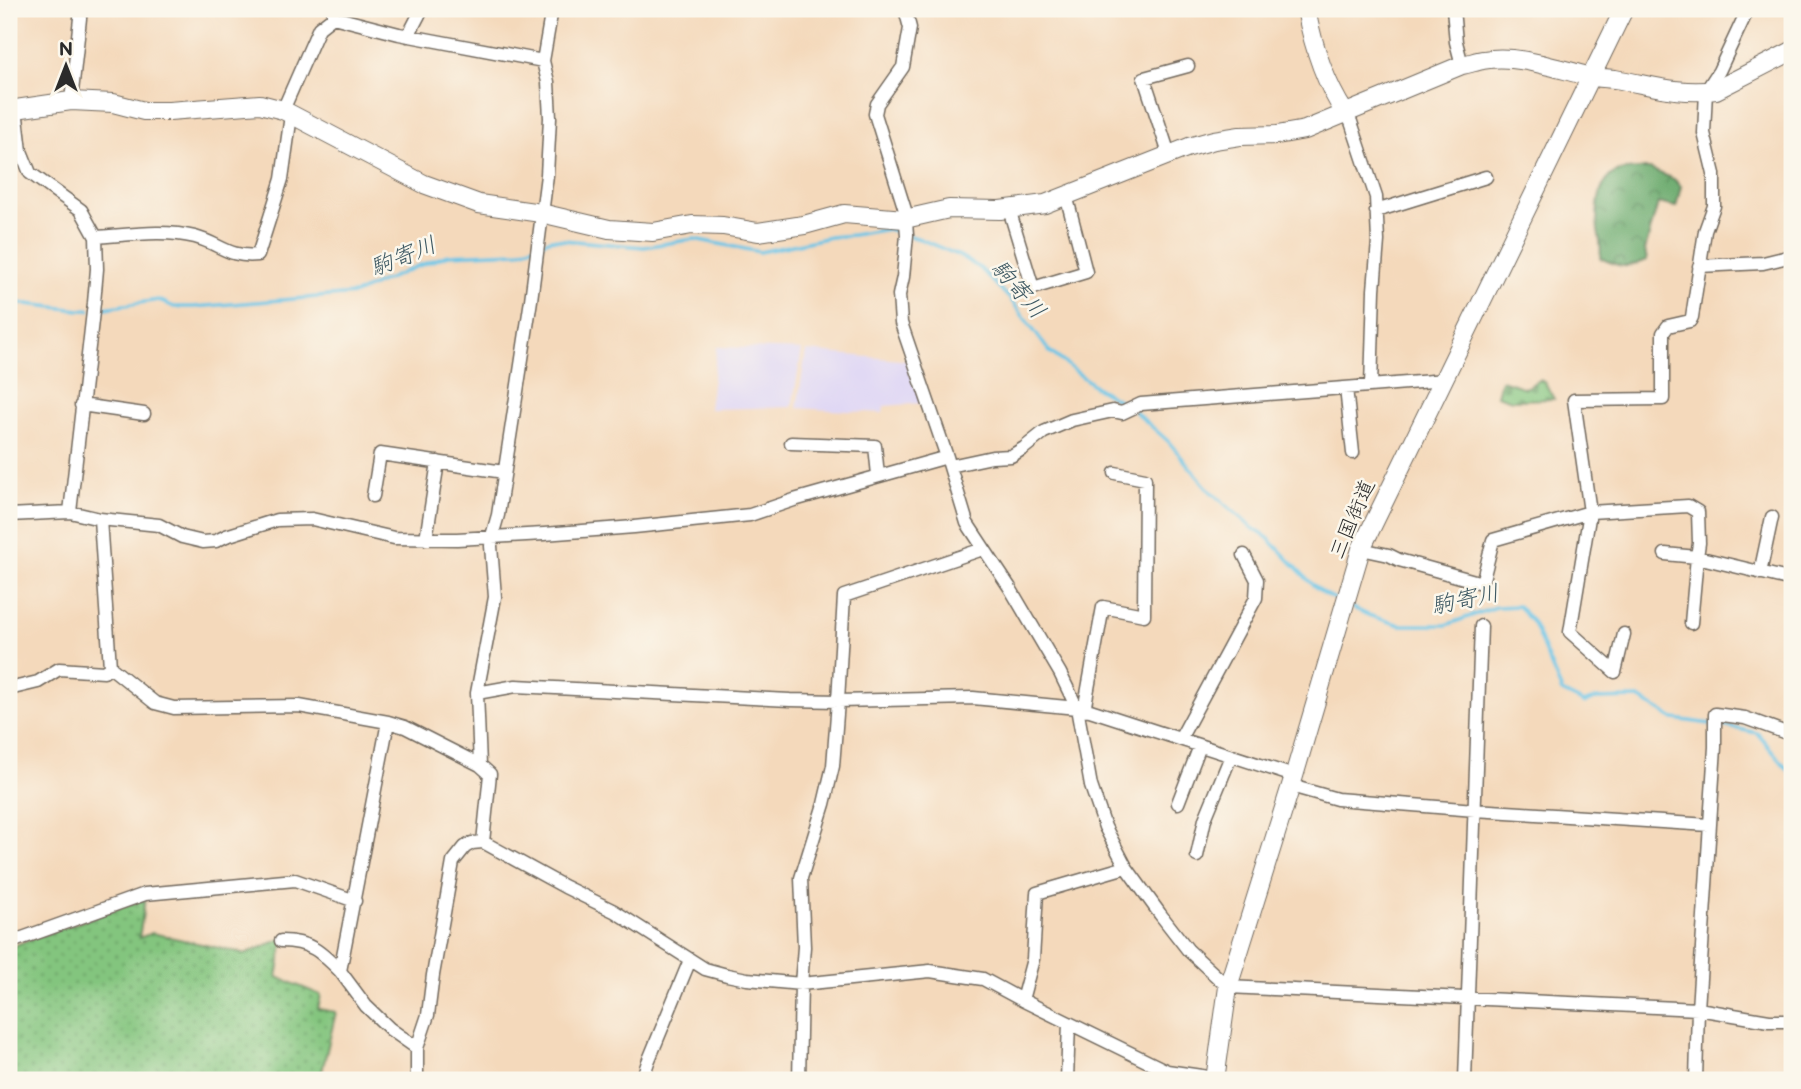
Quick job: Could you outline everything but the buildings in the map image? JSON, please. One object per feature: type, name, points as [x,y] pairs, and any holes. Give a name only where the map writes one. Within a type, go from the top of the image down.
[{"type":"street","points":[[71,102],[81,9]]},
{"type":"street","points":[[408,36],[422,9]]},
{"type":"street","points":[[480,765],[477,693],[495,597],[492,536],[498,515],[531,300],[547,175],[550,118],[548,82],[543,61],[552,9]]},
{"type":"street","points":[[905,9],[910,28],[903,67],[877,104],[874,114],[905,210],[907,235],[899,295],[901,323],[967,523],[1010,588],[1060,673],[1077,708],[1091,786],[1105,827],[1126,867],[1188,950],[1228,987],[1698,1009],[1769,1021],[1792,1021]]},
{"type":"street","points":[[1306,9],[1321,66],[1336,99],[1351,122],[1376,197],[1378,241],[1371,386]]},
{"type":"street","points":[[1453,9],[1456,42],[1462,65]]},
{"type":"street","points":[[1624,634],[1615,672],[1570,632],[1590,512],[1574,400],[1663,399],[1664,333],[1668,326],[1690,321],[1692,317],[1705,231],[1714,206],[1714,174],[1704,133],[1706,91],[1748,9]]},
{"type":"street","name":"三国街道","points":[[1215,1079],[1228,987],[1293,781],[1361,549],[1623,10]]},
{"type":"street","points":[[96,237],[168,234],[195,237],[232,254],[258,255],[282,178],[287,113],[319,28],[333,13],[408,36],[543,61]]},
{"type":"street","points":[[70,512],[94,303],[96,237],[81,210],[30,173],[21,151],[13,110],[71,102],[113,103],[144,111],[260,104],[287,113],[424,184],[479,204],[541,213],[609,229],[653,232],[692,225],[723,226],[758,232],[804,225],[844,214],[905,219],[949,209],[1009,209],[1045,204],[1189,146],[1240,135],[1277,135],[1305,130],[1462,65],[1484,60],[1504,59],[1537,63],[1674,91],[1706,91],[1716,90],[1792,51]]},
{"type":"street","points":[[1169,154],[1144,78],[1188,66]]},
{"type":"street","points":[[1376,211],[1486,177]]},
{"type":"street","points":[[1009,209],[1033,288],[1086,272],[1066,195]]},
{"type":"street","points":[[1699,266],[1763,263],[1792,256]]},
{"type":"street","points":[[9,515],[70,512],[100,519],[159,525],[182,537],[203,542],[216,541],[277,520],[312,519],[394,538],[426,539],[621,528],[750,515],[878,475],[948,461],[1011,456],[1044,432],[1072,420],[1130,409],[1141,404],[1445,380]]},
{"type":"street","points":[[1346,388],[1353,453]]},
{"type":"street","points":[[81,405],[144,414]]},
{"type":"street","points":[[791,443],[875,446],[878,475]]},
{"type":"street","points":[[373,496],[380,454],[504,472]]},
{"type":"street","points":[[426,539],[438,462]]},
{"type":"street","points":[[1077,708],[1085,705],[1103,607],[1144,615],[1145,479],[1115,472]]},
{"type":"street","points":[[1361,549],[1482,583],[1493,540],[1590,512],[1688,506],[1698,512],[1699,543],[1691,623]]},
{"type":"street","points":[[1760,573],[1772,517]]},
{"type":"street","points":[[100,519],[110,667],[155,703],[174,708],[299,706],[405,727],[480,765],[490,774],[483,842]]},
{"type":"street","points":[[799,1080],[804,947],[801,878],[833,766],[844,596],[983,549]]},
{"type":"street","points":[[1665,554],[1698,557],[1792,580]]},
{"type":"street","points":[[1180,739],[1256,598],[1258,580],[1244,555]]},
{"type":"street","points":[[1465,1080],[1482,626]]},
{"type":"street","points":[[9,689],[38,682],[59,669],[104,672],[110,667]]},
{"type":"street","points":[[477,693],[516,686],[838,701],[973,698],[1077,708],[1231,756],[1337,799],[1709,825]]},
{"type":"street","points":[[1696,1080],[1715,714],[1745,718],[1792,735]]},
{"type":"street","points":[[340,971],[388,722]]},
{"type":"street","points":[[1178,803],[1200,746]]},
{"type":"street","points":[[1196,856],[1205,819],[1231,756]]},
{"type":"street","points":[[417,1080],[417,1048],[428,1015],[453,863],[465,847],[483,842],[614,911],[705,968],[727,975],[801,984],[930,971],[983,979],[1167,1071],[1215,1079]]},
{"type":"street","points":[[1022,1000],[1033,959],[1037,893],[1126,867]]},
{"type":"street","points":[[9,947],[14,941],[145,894],[295,880],[355,901]]},
{"type":"street","points":[[281,941],[307,944],[319,951],[340,971],[366,1006],[390,1029],[417,1048]]},
{"type":"street","points":[[642,1080],[690,960]]},
{"type":"street","points":[[1067,1080],[1069,1023]]},
{"type":"shaded area","points":[[717,347],[802,350],[792,407],[709,409]]},
{"type":"shaded area","points":[[806,351],[910,361],[923,403],[884,406],[883,413],[797,408]]},
{"type":"green space","points":[[1650,169],[1674,179],[1681,186],[1676,207],[1658,203],[1645,250],[1647,260],[1624,266],[1600,258],[1598,207],[1605,182],[1617,172]]},
{"type":"green space","points":[[1501,380],[1525,388],[1540,380],[1545,383],[1554,399],[1512,400],[1497,395]]},
{"type":"green space","points":[[145,899],[139,938],[152,933],[246,954],[284,938],[277,977],[321,995],[318,1009],[336,1012],[320,1080],[9,1080],[9,953],[15,945]]},
{"type":"waterway","name":"駒寄川","points":[[541,243],[551,239],[644,247],[694,239],[760,252],[830,237],[888,229],[960,256],[981,269],[1011,300],[1049,351],[1097,388],[1129,406]]},
{"type":"waterway","name":"駒寄川","points":[[98,309],[159,300],[174,307],[194,307],[355,294],[448,255],[518,252],[534,246]]},
{"type":"waterway","name":"駒寄川","points":[[9,302],[90,310]]},
{"type":"waterway","name":"駒寄川","points":[[1134,411],[1168,441],[1209,490],[1251,527],[1268,538],[1313,585],[1341,602]]},
{"type":"waterway","name":"駒寄川","points":[[1351,607],[1400,625],[1446,625],[1496,607],[1518,606],[1533,623],[1562,692],[1584,703],[1595,699],[1639,698],[1674,719],[1711,724]]},
{"type":"waterway","name":"駒寄川","points":[[1719,725],[1757,733],[1792,774]]}]
